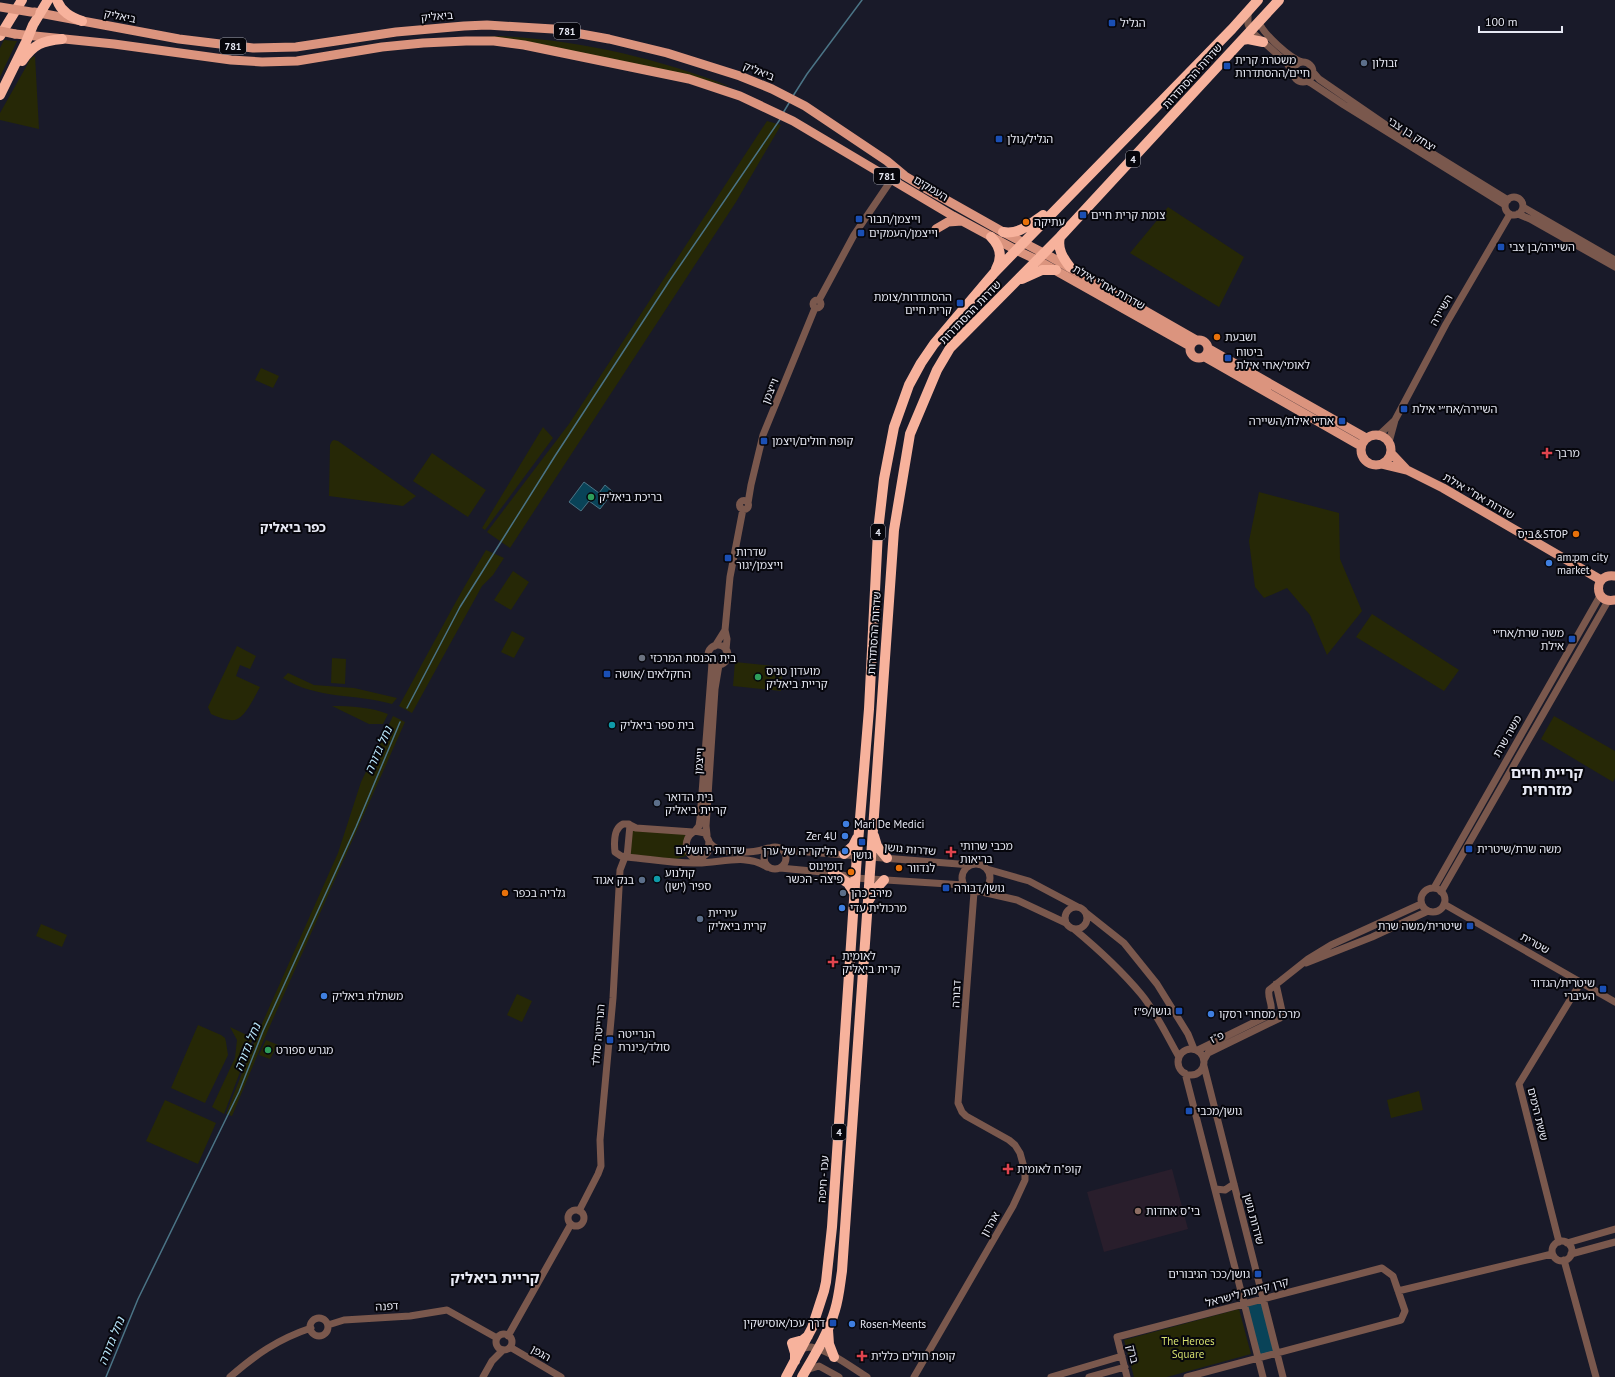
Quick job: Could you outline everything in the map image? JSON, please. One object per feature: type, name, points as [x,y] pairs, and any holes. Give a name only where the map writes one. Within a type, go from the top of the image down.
[{"type":"highway","points":[[0,36],[22,0]]},
{"type":"highway","points":[[0,95],[28,36],[35,12],[48,0]]},
{"type":"highway","points":[[57,0],[63,11],[73,18],[82,21]]},
{"type":"highway","name":"שדרות ההסתדרות","points":[[857,855],[869,709],[878,531],[884,479],[894,427],[909,385],[921,363],[934,344],[994,273],[1258,0]]},
{"type":"highway","name":"שדרות ההסתדרות","points":[[871,856],[894,530],[910,434],[937,370],[950,348],[1060,237],[1279,0]]},
{"type":"highway","points":[[1242,40],[1251,39],[1263,42]]},
{"type":"highway","points":[[7,82],[27,54],[35,46],[45,42],[62,40]]},
{"type":"highway","points":[[1003,232],[1011,233],[1021,231],[1062,202]]},
{"type":"highway","points":[[990,237],[997,244],[1000,256],[999,264],[994,273]]},
{"type":"highway","points":[[1060,237],[1059,244],[1061,255],[1070,267]]},
{"type":"highway","points":[[1014,284],[1038,271],[1056,270]]},
{"type":"highway","points":[[873,833],[877,846],[887,858]]},
{"type":"highway","points":[[844,854],[853,846],[859,834]]},
{"type":"highway","name":"4","points":[[855,878],[857,855]]},
{"type":"highway","name":"4","points":[[804,1374],[828,1328],[839,1296],[871,856]]},
{"type":"highway","points":[[833,873],[848,882],[854,894]]},
{"type":"highway","name":"עכו - חיפה","points":[[786,1377],[808,1336],[826,1282],[833,1219],[855,878]]},
{"type":"highway","points":[[868,902],[872,894],[884,880]]},
{"type":"highway","points":[[828,1328],[829,1344],[834,1357]]},
{"type":"highway","points":[[794,1362],[795,1352],[792,1343],[803,1340],[808,1336]]},
{"type":"main road","name":"781","points":[[0,7],[35,12]]},
{"type":"main road","name":"ביאליק","points":[[35,12],[195,41],[253,48],[296,47],[396,32],[464,26],[510,26],[553,29],[609,39],[667,53],[735,74],[772,89],[811,110],[832,124]]},
{"type":"main road","name":"781","points":[[0,32],[62,40]]},
{"type":"main road","name":"העמקים","points":[[62,40],[114,44],[231,60],[273,62],[316,59],[382,47],[423,43],[471,41],[524,45],[690,79],[720,88],[765,107],[814,132],[962,221],[1016,250]]},
{"type":"main road","name":"העמקים","points":[[832,124],[887,160],[898,170],[925,188],[1023,243]]},
{"type":"main road","points":[[936,229],[948,222],[962,221]]},
{"type":"main road","name":"שדרות אח\"י אילת","points":[[1023,243],[1056,270],[1193,343]]},
{"type":"main road","name":"שדרות אח\"י אילת","points":[[1016,250],[1040,256],[1070,267],[1193,343]]},
{"type":"main road","points":[[1204,341],[1207,343],[1207,353],[1198,358],[1193,356],[1190,351],[1193,343],[1204,341]]},
{"type":"main road","points":[[1207,353],[1366,438]]},
{"type":"main road","points":[[1207,353],[1361,446]]},
{"type":"main road","points":[[1375,434],[1380,435],[1384,436],[1389,442],[1391,453],[1382,464],[1373,465],[1364,460],[1360,451],[1361,446],[1366,438],[1375,434]]},
{"type":"main road","name":"שדרות אח\"י אילת","points":[[1391,453],[1407,470]]},
{"type":"main road","name":"שדרות אח\"י אילת","points":[[1382,464],[1407,470],[1443,488],[1601,580]]},
{"type":"main road","points":[[1608,599],[1598,589],[1601,580],[1606,576],[1615,576]]},
{"type":"street","points":[[1248,11],[1248,24],[1251,31]]},
{"type":"street","name":"יצחק בן צבי","points":[[1259,22],[1266,33],[1293,57],[1311,66],[1313,72],[1319,79],[1372,116],[1507,203]]},
{"type":"street","name":"יצחק בן צבי","points":[[1251,31],[1286,62],[1292,71],[1293,76],[1298,81],[1307,81],[1311,83],[1344,105],[1507,203]]},
{"type":"street","points":[[1292,71],[1296,64],[1302,62]]},
{"type":"street","points":[[1307,81],[1311,79],[1313,72]]},
{"type":"street","points":[[891,179],[898,170]]},
{"type":"street","name":"וייצמן","points":[[725,630],[730,577],[743,509],[739,506],[745,502],[751,486],[764,435],[816,308],[820,306],[821,303],[819,300],[854,235],[891,179]]},
{"type":"street","points":[[1615,260],[1523,207],[1519,199],[1514,198],[1507,203],[1506,210],[1510,214],[1518,214],[1530,219],[1615,267]]},
{"type":"street","points":[[1518,214],[1523,207]]},
{"type":"street","name":"השיירה","points":[[1389,442],[1395,420],[1446,324],[1510,214]]},
{"type":"street","name":"השיירה","points":[[1380,435],[1395,420]]},
{"type":"street","name":"משה שרת","points":[[1434,888],[1608,599]]},
{"type":"street","name":"משה שרת","points":[[1441,892],[1608,599]]},
{"type":"street","points":[[725,630],[727,639],[726,660],[715,664],[708,658],[708,652],[715,646],[725,630]]},
{"type":"street","points":[[715,646],[720,646],[726,650]]},
{"type":"street","name":"וייצמן","points":[[694,832],[699,826],[700,819],[715,664]]},
{"type":"street","name":"וייצמן","points":[[708,839],[706,826],[715,689],[715,664]]},
{"type":"street","points":[[626,857],[615,852],[616,836],[620,824],[630,825]]},
{"type":"street","name":"שדרות ירושלים","points":[[630,825],[636,828],[694,832]]},
{"type":"street","name":"הנרייטה סולד","points":[[579,1211],[601,1166],[600,1140],[612,998],[620,870],[626,857],[630,825]]},
{"type":"street","points":[[694,832],[701,832],[708,839],[708,852],[698,858],[688,853],[686,847],[687,840],[694,832]]},
{"type":"street","name":"שדרות ירושלים","points":[[708,839],[712,847],[721,850],[754,852],[770,847]]},
{"type":"street","points":[[871,856],[783,850],[777,847],[770,847],[763,856],[765,864],[768,867],[775,869],[780,868],[833,873],[855,878],[964,885]]},
{"type":"street","points":[[780,868],[786,861],[786,855],[783,850]]},
{"type":"street","name":"שדרות גושן","points":[[871,856],[971,865]]},
{"type":"street","name":"שדרות ירושלים","points":[[626,857],[698,863],[740,859],[759,862],[768,867]]},
{"type":"street","points":[[669,861],[718,857],[740,859]]},
{"type":"street","points":[[1196,1050],[1188,1034],[1157,984],[1124,943],[1085,912],[1029,881],[978,864],[971,865],[967,868],[962,876],[966,889],[974,892],[982,892],[1017,900],[1066,923],[1074,929],[1105,956],[1141,994],[1160,1022],[1179,1057],[1179,1065],[1185,1073],[1263,1377]]},
{"type":"street","points":[[982,892],[989,886],[990,877],[987,868]]},
{"type":"street","points":[[1302,964],[1310,963],[1428,911],[1437,911],[1444,904],[1444,897],[1441,892],[1434,888],[1430,888],[1421,896],[1421,904],[1428,911]]},
{"type":"street","name":"דבורה","points":[[958,1096],[974,892]]},
{"type":"street","points":[[1276,984],[1331,944],[1421,904]]},
{"type":"street","name":"שטרית","points":[[1444,904],[1615,1002]]},
{"type":"street","points":[[1066,923],[1066,913],[1071,908],[1078,907]]},
{"type":"street","points":[[1074,929],[1081,928],[1084,925],[1087,919],[1085,912]]},
{"type":"street","name":"ששת הימים","points":[[1571,1254],[1571,1248],[1563,1242],[1519,1084],[1581,982]]},
{"type":"street","name":"פ\"ז","points":[[1196,1050],[1269,1015],[1272,1007],[1268,991],[1276,984],[1282,1011],[1280,1018],[1208,1053],[1204,1063]]},
{"type":"street","points":[[1179,1057],[1187,1049],[1196,1050],[1202,1054],[1204,1063],[1198,1073],[1190,1075],[1185,1073]]},
{"type":"street","name":"שדרות גושן","points":[[1204,1063],[1283,1377]]},
{"type":"street","name":"אהרון","points":[[914,1377],[1013,1206],[1025,1180],[1025,1171],[1020,1153],[1015,1145],[1009,1140],[966,1116],[960,1108],[958,1096]]},
{"type":"street","points":[[1215,1189],[1225,1190],[1234,1184]]},
{"type":"street","points":[[574,1210],[579,1211],[584,1216],[582,1223],[578,1225],[571,1224],[568,1220],[569,1213],[574,1210]]},
{"type":"street","points":[[508,1336],[571,1224]]},
{"type":"street","points":[[1615,1229],[1563,1242],[1552,1248],[1552,1254],[1555,1259],[1564,1260],[1571,1254],[1615,1242]]},
{"type":"street","points":[[1187,1377],[1401,1320],[1404,1311],[1398,1291],[1552,1254]]},
{"type":"street","points":[[1564,1260],[1596,1377]]},
{"type":"street","name":"קרן קיימת לישראל","points":[[1117,1337],[1382,1268],[1393,1276],[1398,1291]]},
{"type":"street","name":"דפנה","points":[[328,1325],[344,1320],[410,1316],[448,1310],[496,1342]]},
{"type":"street","points":[[317,1319],[324,1319],[328,1325],[326,1332],[320,1336],[314,1334],[311,1328],[312,1322],[317,1319]]},
{"type":"street","points":[[230,1377],[250,1360],[274,1343],[311,1328]]},
{"type":"street","points":[[483,1377],[492,1361],[496,1342],[501,1335],[508,1336],[512,1340],[507,1349],[492,1361]]},
{"type":"street","name":"ברק","points":[[1117,1337],[1127,1377]]},
{"type":"street","points":[[496,1342],[499,1349],[507,1349]]},
{"type":"street","points":[[801,1349],[809,1347],[834,1357],[867,1377]]},
{"type":"street","name":"הגפן","points":[[507,1349],[561,1377]]},
{"type":"street","points":[[1051,1377],[1122,1356]]},
{"type":"street","points":[[804,1374],[819,1366],[840,1377]]},
{"type":"street","points":[[1088,1377],[1125,1367]]},
{"type":"shaded area","name":"בי\"ס אחדות","points":[[1172,1169],[1188,1229],[1104,1252],[1087,1192]]},
{"type":"green space","points":[[499,36],[529,38],[588,46],[617,52],[675,67],[731,87],[678,73],[482,37]]},
{"type":"green space","points":[[4,40],[17,41],[0,77],[0,48]]},
{"type":"green space","points":[[35,56],[39,129],[0,120],[0,113],[31,58]]},
{"type":"green space","points":[[767,121],[781,125],[736,202],[510,548],[487,532],[569,424]]},
{"type":"green space","points":[[1168,207],[1244,257],[1219,307],[1130,253]]},
{"type":"green space","points":[[261,368],[279,376],[273,388],[255,380]]},
{"type":"green space","points":[[543,427],[553,438],[485,530],[482,528]]},
{"type":"green space","points":[[334,440],[338,441],[416,496],[403,506],[329,496],[330,445]]},
{"type":"green space","points":[[432,453],[486,490],[468,517],[413,481]]},
{"type":"green space","points":[[1259,492],[1339,513],[1340,559],[1362,611],[1327,655],[1310,615],[1287,588],[1264,598],[1255,587],[1249,541]]},
{"type":"green space","points":[[486,550],[504,558],[493,575],[482,586],[412,713],[399,706],[452,608]]},
{"type":"green space","points":[[513,571],[529,582],[511,610],[494,600]]},
{"type":"green space","points":[[1372,614],[1459,670],[1444,691],[1356,637]]},
{"type":"green space","points":[[512,631],[525,638],[514,658],[501,652]]},
{"type":"green space","points":[[237,646],[256,656],[250,669],[240,665],[236,676],[260,687],[242,715],[235,720],[229,720],[211,714],[208,707]]},
{"type":"green space","points":[[332,658],[346,659],[345,684],[331,683]]},
{"type":"green space","name":"מועדון טניס קריית ביאליק","points":[[735,662],[783,667],[781,691],[733,686]]},
{"type":"green space","points":[[288,673],[314,685],[354,688],[397,698],[392,704],[364,698],[323,693],[296,685],[283,678]]},
{"type":"green space","points":[[332,706],[368,708],[388,714],[383,724],[369,724]]},
{"type":"green space","points":[[393,716],[405,722],[265,1037],[232,1116],[226,1114],[257,1035],[338,853],[361,782]]},
{"type":"green space","points":[[1554,716],[1615,751],[1615,778],[1613,782],[1541,739]]},
{"type":"green space","points":[[632,828],[685,834],[686,856],[676,859],[629,855]]},
{"type":"green space","points":[[41,924],[67,935],[62,947],[36,936]]},
{"type":"green space","points":[[517,994],[532,1001],[522,1022],[507,1015]]},
{"type":"green space","points":[[198,1025],[225,1038],[228,1055],[205,1103],[171,1088]]},
{"type":"green space","points":[[230,1027],[253,1038],[224,1114],[212,1107],[235,1058],[237,1040]]},
{"type":"green space","name":"מגרש ספורט","points":[[266,1040],[278,1045],[270,1059],[259,1055]]},
{"type":"green space","points":[[1419,1091],[1423,1110],[1391,1118],[1387,1100]]},
{"type":"green space","points":[[165,1100],[216,1123],[198,1164],[146,1141]]},
{"type":"green space","name":"The Heroes Square","points":[[1239,1309],[1251,1354],[1167,1377],[1134,1377],[1124,1340]]},
{"type":"water","name":"בריכת ביאליק","points":[[584,482],[599,493],[605,485],[613,492],[600,509],[589,501],[581,511],[569,502]]},
{"type":"water","points":[[1262,1301],[1275,1351],[1259,1355],[1246,1305]]},
{"type":"waterway","points":[[793,96],[807,74],[862,0]]},
{"type":"waterway","points":[[783,113],[789,103]]},
{"type":"waterway","points":[[407,708],[460,607],[555,456],[670,280],[781,118]]},
{"type":"waterway","name":"נחל גדורה","points":[[106,1377],[138,1299],[239,1092],[263,1031],[356,827],[400,722]]},
{"type":"place","name":"הגליל","points":[[1112,23]]},
{"type":"place","name":"זבולון","points":[[1364,63]]},
{"type":"place","name":"משטרת קרית חיים/ההסתדרות","points":[[1227,66]]},
{"type":"place","name":"הגליל/גולן","points":[[999,139]]},
{"type":"place","name":"צומת קרית חיים","points":[[1083,215]]},
{"type":"place","name":"וייצמן/תבור","points":[[859,219]]},
{"type":"place","name":"עתיקה","points":[[1026,222]]},
{"type":"place","name":"וייצמן/העמקים","points":[[861,233]]},
{"type":"place","name":"השיירה/בן צבי","points":[[1501,247]]},
{"type":"place","name":"ההסתדרות/צומת קרית חיים","points":[[960,303]]},
{"type":"place","name":"ושבעת","points":[[1217,337]]},
{"type":"place","name":"ביטוח לאומי/אחי אילת","points":[[1228,358]]},
{"type":"place","name":"השיירה/אח״י אילת","points":[[1404,409]]},
{"type":"place","name":"אח״י אילת/השיירה","points":[[1342,421]]},
{"type":"place","name":"קופת חולים/ויצמן","points":[[764,441]]},
{"type":"place","name":"מרבך","points":[[1547,453]]},
{"type":"place","name":"בריכת ביאליק","points":[[591,497]]},
{"type":"place","name":"ביס&STOP","points":[[1576,534]]},
{"type":"place","name":"שדרות וייצמן/יגור","points":[[728,558]]},
{"type":"place","name":"am:pm city market","points":[[1549,563]]},
{"type":"place","name":"משה שרת/אח״י אילת","points":[[1572,639]]},
{"type":"place","name":"בית הכנסת המרכזי","points":[[642,658]]},
{"type":"place","name":"החקלאים /אושה","points":[[607,674]]},
{"type":"place","name":"מועדון טניס קריית ביאליק","points":[[758,677]]},
{"type":"place","name":"בית ספר ביאליק","points":[[612,725]]},
{"type":"place","name":"בית הדואר קריית ביאליק","points":[[657,803]]},
{"type":"place","name":"Mari De Medici","points":[[846,824]]},
{"type":"place","name":"Zer 4U","points":[[845,836]]},
{"type":"place","name":"גושן","points":[[862,842]]},
{"type":"place","name":"משה שרת/שיטרית","points":[[1469,849]]},
{"type":"place","name":"הליקריה של ערן","points":[[845,851]]},
{"type":"place","name":"מכבי שרותי בריאות","points":[[951,852]]},
{"type":"place","name":"לנדוור","points":[[899,868]]},
{"type":"place","name":"דומינוס פיצה - הכשר","points":[[851,872]]},
{"type":"place","name":"קולנוע ספיר (ישן)","points":[[657,879]]},
{"type":"place","name":"בנק אגוד","points":[[642,880]]},
{"type":"place","name":"גושן/דבורה","points":[[946,888]]},
{"type":"place","name":"גלריה בכפר","points":[[505,893]]},
{"type":"place","name":"מירב כהן","points":[[843,893]]},
{"type":"place","name":"מרכולית עדי","points":[[842,908]]},
{"type":"place","name":"עיריית קרית ביאליק","points":[[700,919]]},
{"type":"place","name":"שיטרית/משה שרת","points":[[1470,926]]},
{"type":"place","name":"לאומית קרית ביאליק","points":[[833,962]]},
{"type":"place","name":"שיטרית/הגדוד העיברי","points":[[1603,989]]},
{"type":"place","name":"משתלת ביאליק","points":[[324,996]]},
{"type":"place","name":"גושן/פ״ז","points":[[1179,1011]]},
{"type":"place","name":"מרכז מסחרי רסקו","points":[[1211,1014]]},
{"type":"place","name":"הנרייטה סולד/כינרת","points":[[610,1040]]},
{"type":"place","name":"מגרש ספורט","points":[[268,1050]]},
{"type":"place","name":"גושן/מכבי","points":[[1189,1111]]},
{"type":"place","name":"קופ\"ח לאומית","points":[[1008,1169]]},
{"type":"place","name":"בי\"ס אחדות","points":[[1138,1211]]},
{"type":"place","name":"גושן/ככר הגיבורים","points":[[1258,1274]]},
{"type":"place","name":"דרך עכו/אוסישקין","points":[[833,1323]]},
{"type":"place","name":"Rosen-Meents","points":[[852,1324]]},
{"type":"place","name":"קופת חולים כללית","points":[[862,1356]]},
{"type":"district","name":"כפר ביאליק","points":[[293,527]]},
{"type":"district","name":"קריית חיים מזרחית","points":[[1547,780]]},
{"type":"district","name":"קריית ביאליק","points":[[495,1277]]}]
